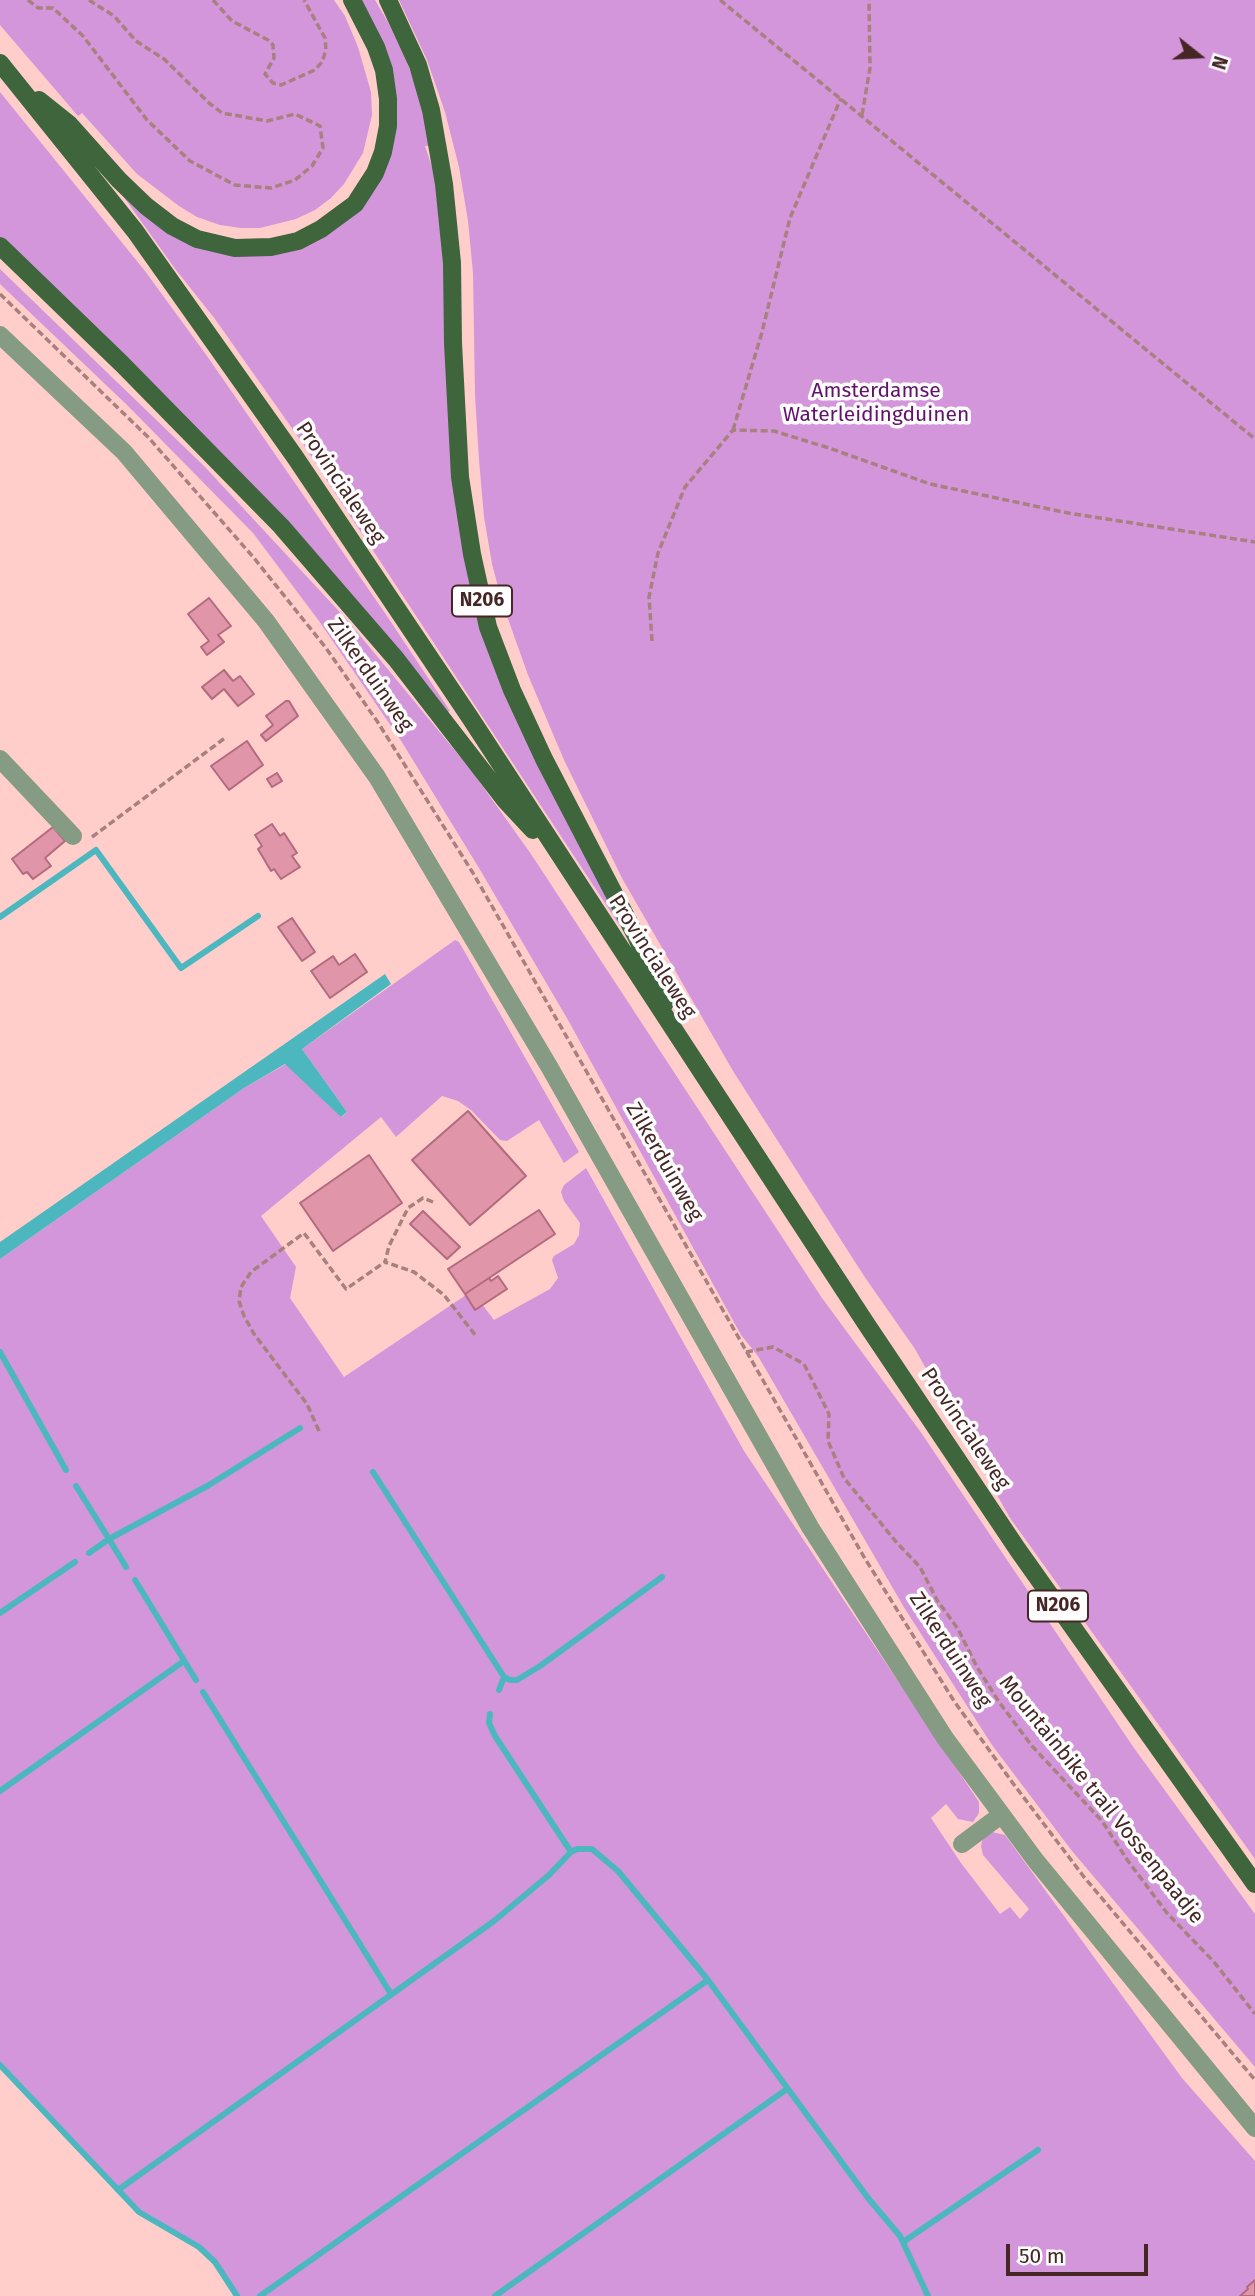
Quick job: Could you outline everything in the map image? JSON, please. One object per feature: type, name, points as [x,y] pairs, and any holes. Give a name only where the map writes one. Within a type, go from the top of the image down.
[{"type":"main road","name":"N206","points":[[13,79],[69,124],[119,180],[172,226],[197,239],[235,248],[271,247],[298,241],[321,229],[355,204],[375,173],[383,152],[388,126],[384,70],[376,47],[352,0]]},
{"type":"main road","name":"N206","points":[[388,0],[418,65],[431,110],[444,184],[452,263],[460,477],[472,554],[488,627],[517,702],[636,936],[687,1051]]},
{"type":"main road","name":"Provincialeweg","points":[[0,62],[135,231],[272,423],[364,558],[1018,1550],[1255,1884]]},
{"type":"main road","name":"N206","points":[[0,246],[141,383],[281,526],[411,677],[505,800],[565,864]]},
{"type":"street","points":[[0,335],[124,452],[267,621],[377,777],[550,1068],[810,1527],[945,1738],[1053,1881],[1255,2128]]},
{"type":"street","points":[[0,759],[73,836]]},
{"type":"street","points":[[962,1844],[1001,1815]]},
{"type":"path","points":[[28,0],[38,8],[53,8],[83,36],[147,120],[190,161],[234,185],[271,188],[295,180],[312,166],[323,148],[320,126],[295,114],[267,121],[222,113],[163,59],[136,41],[114,16],[89,0]]},
{"type":"path","points":[[213,0],[232,21],[273,45],[274,58],[265,74],[273,83],[281,85],[315,70],[322,62],[326,50],[325,38],[304,0]]},
{"type":"path","points":[[720,0],[1255,439]]},
{"type":"path","points":[[862,115],[870,68],[869,0]]},
{"type":"path","points":[[652,640],[649,597],[658,553],[685,487],[733,430],[762,332],[790,218],[841,98]]},
{"type":"path","name":"Zilkerduinweg","points":[[0,294],[148,437],[254,558],[326,648],[377,722],[473,873],[864,1557],[954,1701],[1084,1877],[1255,2080]]},
{"type":"path","points":[[733,430],[774,431],[930,484],[1068,513],[1255,542]]},
{"type":"path","points":[[92,837],[225,738]]},
{"type":"path","points":[[319,1431],[307,1404],[254,1334],[244,1316],[239,1301],[241,1287],[251,1272],[304,1233],[346,1289],[385,1262],[389,1246],[408,1208],[423,1198],[433,1202]]},
{"type":"path","points":[[385,1262],[415,1272],[436,1289],[459,1312],[476,1336]]},
{"type":"path","name":"Mountainbike trail Vossenpaadje","points":[[746,1352],[773,1347],[804,1364],[829,1414],[828,1441],[844,1478],[897,1544],[920,1567],[999,1702],[1032,1746],[1102,1821],[1167,1913],[1214,1962],[1255,2014]]},
{"type":"green space","points":[[0,0],[334,0],[345,16],[358,47],[371,92],[372,115],[363,153],[344,184],[331,198],[296,219],[260,228],[241,228],[220,225],[197,217],[137,174],[82,113],[78,116],[0,25]]},
{"type":"green space","points":[[360,0],[375,0],[389,24],[423,106],[433,146],[425,146],[434,173],[446,254],[479,603],[623,923],[620,926],[301,441],[215,319],[115,185],[147,215],[247,255],[344,220],[393,129]]},
{"type":"green space","name":"Amsterdamse Waterleidingduinen","points":[[399,0],[1255,0],[1255,1859],[1010,1518],[915,1349],[864,1276],[733,1071],[623,880],[564,760],[528,675],[502,602],[492,564],[484,517],[479,460],[473,273],[468,221],[459,167],[445,112],[427,60]]},
{"type":"green space","points":[[0,92],[145,271],[207,356],[450,711],[447,712],[0,238]]},
{"type":"green space","points":[[0,269],[205,467],[348,621],[471,770],[531,854],[822,1298],[920,1431],[1134,1748],[1255,1914],[1255,2067],[1072,1851],[992,1745],[905,1609],[758,1356],[741,1335],[568,1020],[479,868],[400,739],[319,621],[253,533],[127,405],[0,284]]},
{"type":"green space","points":[[455,940],[459,942],[579,1152],[564,1163],[539,1120],[507,1141],[500,1140],[471,1110],[458,1101],[442,1096],[396,1137],[381,1117],[261,1216],[296,1267],[290,1298],[344,1377],[472,1291],[494,1320],[550,1289],[558,1278],[552,1260],[574,1244],[579,1235],[580,1223],[564,1201],[561,1192],[564,1185],[586,1168],[744,1451],[979,1802],[979,1813],[973,1822],[958,1819],[946,1804],[931,1818],[961,1863],[1000,1914],[1010,1907],[1020,1919],[1029,1909],[983,1855],[981,1846],[983,1837],[992,1832],[1005,1835],[1182,2078],[1255,2161],[1255,2296],[237,2296],[215,2262],[199,2247],[139,2212],[0,2065],[0,1259],[244,1088],[286,1064],[342,1117],[347,1112],[302,1049]]},
{"type":"water","points":[[385,974],[391,984],[302,1049],[347,1112],[341,1117],[285,1064],[244,1088],[0,1259],[0,1242]]},
{"type":"building","points":[[209,598],[231,626],[218,635],[224,642],[207,655],[201,647],[209,641],[188,614]]},
{"type":"building","points":[[224,670],[233,681],[240,676],[254,694],[238,706],[224,689],[212,699],[202,687]]},
{"type":"building","points":[[289,701],[298,716],[266,741],[261,735],[273,725],[266,716]]},
{"type":"building","points":[[247,741],[263,765],[229,790],[211,766]]},
{"type":"building","points":[[277,773],[282,781],[272,787],[267,779]]},
{"type":"building","points":[[272,824],[280,836],[284,833],[297,853],[292,856],[300,867],[281,879],[274,869],[271,871],[258,849],[262,846],[255,835]]},
{"type":"building","points":[[53,827],[65,841],[45,858],[51,866],[33,879],[27,872],[23,874],[12,859]]},
{"type":"building","points":[[292,918],[315,952],[302,961],[278,927]]},
{"type":"building","points":[[355,954],[367,972],[330,998],[311,971],[333,956],[339,965]]},
{"type":"building","points":[[468,1111],[526,1176],[470,1225],[412,1160]]},
{"type":"building","points":[[369,1155],[402,1203],[333,1251],[300,1203]]},
{"type":"building","points":[[539,1210],[555,1234],[465,1294],[448,1269]]},
{"type":"building","points":[[423,1211],[460,1247],[447,1259],[410,1224]]},
{"type":"building","points":[[498,1276],[507,1289],[475,1310],[465,1294],[489,1278],[491,1281]]},
{"type":"building","points":[[1255,2280],[1255,2296],[1240,2296],[1247,2287]]},
{"type":"waterway","points":[[0,917],[96,850],[181,968],[258,916]]},
{"type":"waterway","points":[[0,1352],[66,1470]]},
{"type":"waterway","points":[[126,1567],[109,1539],[209,1485],[300,1428]]},
{"type":"waterway","points":[[373,1472],[504,1677],[510,1680],[517,1680],[540,1666],[662,1577]]},
{"type":"waterway","points":[[76,1486],[109,1539],[89,1553]]},
{"type":"waterway","points":[[0,1613],[75,1562]]},
{"type":"waterway","points":[[135,1580],[196,1680]]},
{"type":"waterway","points":[[0,1791],[184,1661]]},
{"type":"waterway","points":[[499,1690],[504,1677]]},
{"type":"waterway","points":[[203,1692],[391,1994]]},
{"type":"waterway","points":[[490,1714],[489,1723],[495,1736],[571,1852]]},
{"type":"waterway","points":[[118,2190],[494,1921],[549,1875],[571,1852],[577,1849],[592,1849],[618,1871],[708,1980],[868,2198],[900,2236],[928,2296]]},
{"type":"waterway","points":[[260,2296],[708,1980]]},
{"type":"waterway","points":[[0,2065],[139,2212],[199,2247],[215,2262],[237,2296]]},
{"type":"waterway","points":[[495,2296],[787,2089]]},
{"type":"waterway","points":[[903,2242],[1038,2150]]}]
